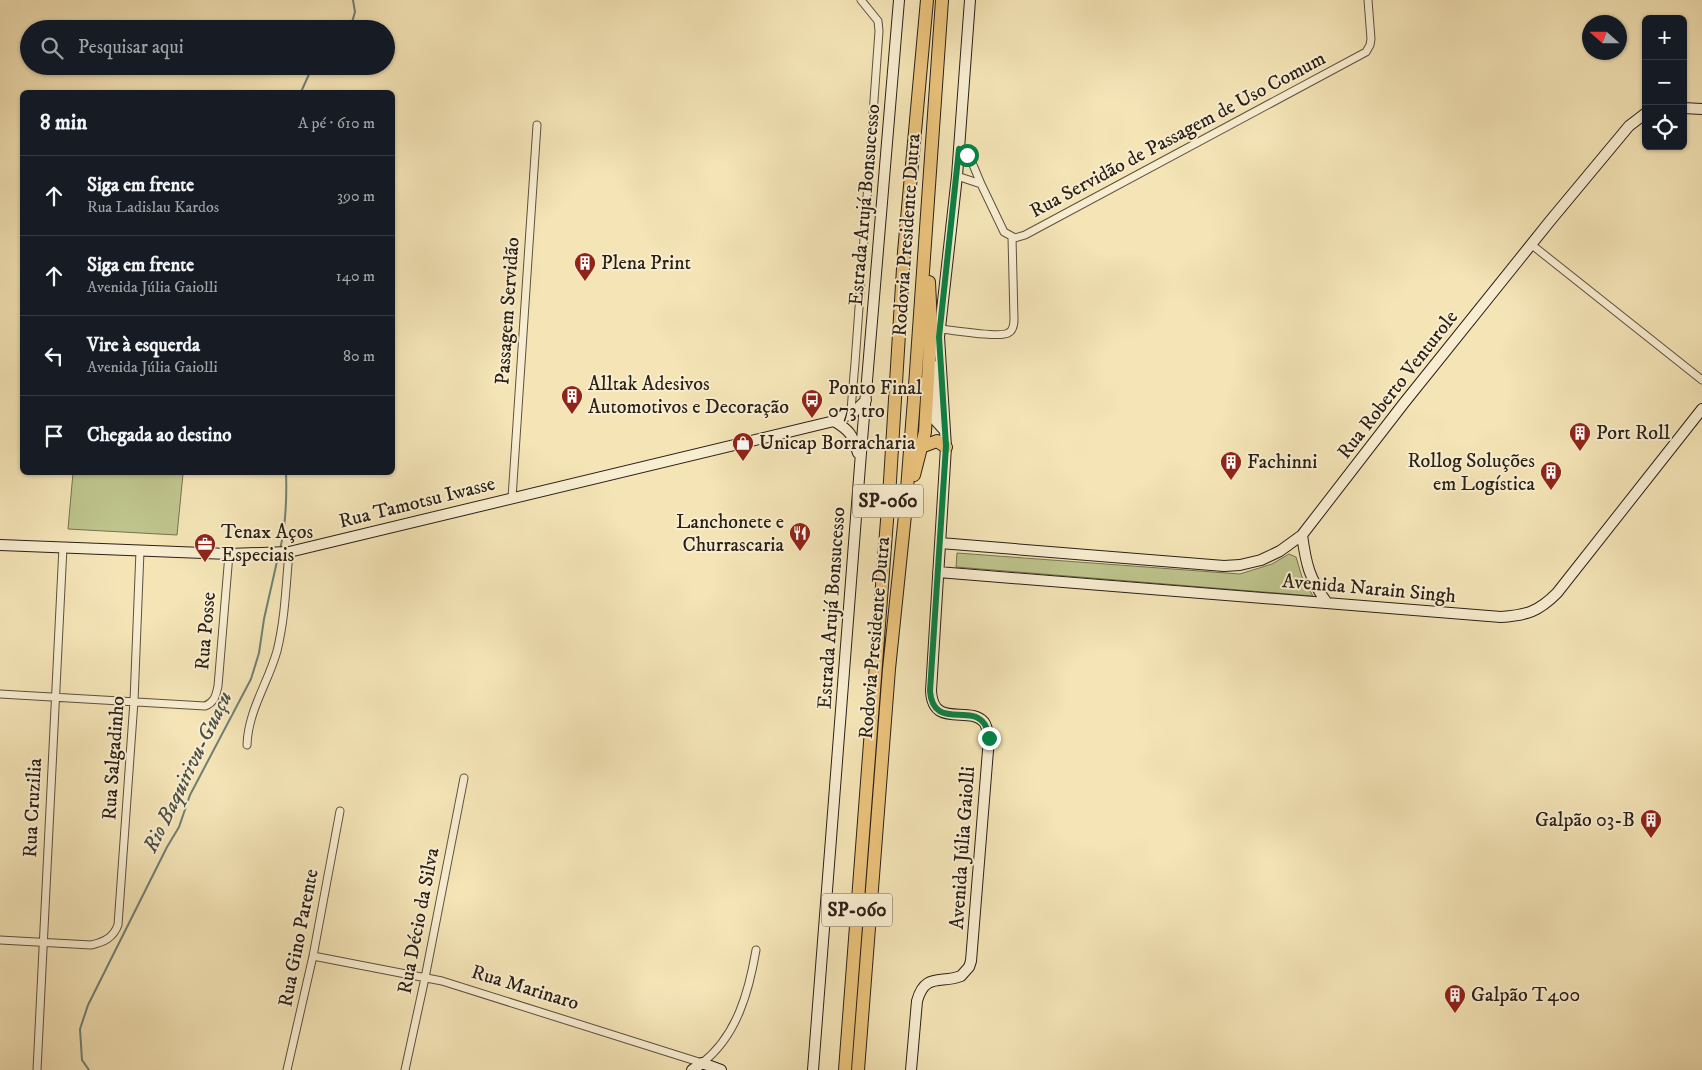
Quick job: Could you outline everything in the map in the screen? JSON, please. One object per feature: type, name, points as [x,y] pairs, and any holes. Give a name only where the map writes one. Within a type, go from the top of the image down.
[{"type":"highway","name":"Rodovia Presidente Dutra","points":[[845,1070],[890,481],[904,252],[927,0]]},
{"type":"highway","name":"Rodovia Presidente Dutra","points":[[858,1070],[889,669],[905,515],[942,0]]},
{"type":"highway","points":[[905,515],[925,432],[932,325],[926,242]]},
{"type":"highway","points":[[931,306],[940,333]]},
{"type":"highway","points":[[921,447],[936,441],[946,446]]},
{"type":"street","points":[[847,416],[850,410],[855,363],[879,32],[878,21],[861,0]]},
{"type":"street","name":"Estrada Arujá Bonsucesso","points":[[813,1070],[899,0]]},
{"type":"street","name":"Avenida Júlia Gaiolli","points":[[911,1070],[917,1001],[920,993],[929,982],[962,976],[971,961],[989,738],[983,722],[970,716],[954,716],[941,712],[933,704],[931,697],[946,446],[944,430],[934,420],[936,365],[957,176],[970,0]]},
{"type":"street","name":"Rua Servidão de Passagem de Uso Comum","points":[[959,149],[971,160],[980,184],[1002,229],[1012,237],[1025,235],[1362,55],[1370,44],[1368,0]]},
{"type":"street","points":[[1687,108],[1702,109]]},
{"type":"street","name":"Rua Roberto Venturole","points":[[940,543],[1224,566],[1240,565],[1261,560],[1280,552],[1302,534],[1404,403],[1532,245],[1629,126],[1642,116]]},
{"type":"street","name":"Passagem Servidão","points":[[512,498],[537,125]]},
{"type":"street","points":[[957,176],[980,184]]},
{"type":"street","points":[[940,333],[998,335],[1008,333],[1011,330],[1014,319],[1012,237]]},
{"type":"street","points":[[1532,245],[1702,380]]},
{"type":"street","name":"Rua Tamotsu Iwasse","points":[[0,545],[229,554],[288,552],[834,421],[853,413],[866,400]]},
{"type":"street","name":"Avenida Narain Singh","points":[[938,572],[1501,617],[1524,616],[1544,605],[1556,593],[1702,409]]},
{"type":"street","points":[[834,421],[844,427],[854,438],[857,452],[861,457]]},
{"type":"street","points":[[1302,534],[1308,571],[1315,586],[1327,602]]},
{"type":"street","name":"Rua Cruzilia","points":[[37,1070],[63,547]]},
{"type":"street","name":"Rua Salgadinho","points":[[0,940],[91,945],[106,941],[115,932],[118,925],[134,702],[140,551]]},
{"type":"street","points":[[247,745],[249,725],[276,653],[280,636],[288,552]]},
{"type":"street","name":"Rua Posse","points":[[134,702],[206,706],[214,700],[218,686],[229,554]]},
{"type":"street","points":[[0,694],[134,702]]},
{"type":"street","name":"Rua Décio da Silva","points":[[405,1070],[464,778]]},
{"type":"street","name":"Rua Gino Parente","points":[[288,1070],[313,956],[340,811]]},
{"type":"street","points":[[692,1070],[710,1056],[724,1041],[748,990],[756,950]]},
{"type":"street","name":"Rua Marinaro","points":[[313,956],[442,981],[721,1070]]},
{"type":"green space","points":[[73,475],[183,475],[177,535],[68,529]]},
{"type":"green space","points":[[957,553],[1240,574],[1272,564],[1289,554],[1296,557],[1302,577],[1313,596],[956,567]]},
{"type":"waterway","name":"Rio Baquirivu-Guaçu","points":[[353,0],[355,12],[353,20]]},
{"type":"waterway","name":"Rio Baquirivu-Guaçu","points":[[302,90],[309,75]]},
{"type":"waterway","name":"Rio Baquirivu-Guaçu","points":[[280,550],[286,511],[286,475]]},
{"type":"waterway","name":"Rio Baquirivu-Guaçu","points":[[89,1070],[82,1060],[80,1029],[88,1005],[167,847],[179,827],[190,795],[251,679],[259,653],[264,619],[278,557]]},
{"type":"place","name":"Plena Print","points":[[585,282]]},
{"type":"place","name":"Alltak Adesivos Automotivos e Decoração","points":[[572,415]]},
{"type":"place","name":"Ponto Final 073 tro","points":[[812,419]]},
{"type":"place","name":"Port Roll","points":[[1580,452]]},
{"type":"place","name":"Unicap Borracharia","points":[[743,462]]},
{"type":"place","name":"Fachinni","points":[[1231,481]]},
{"type":"place","name":"Rollog Soluções em Logística","points":[[1551,491]]},
{"type":"place","name":"Lanchonete e Churrascaria","points":[[800,552]]},
{"type":"place","name":"Tenax Aços Especiais","points":[[205,563]]},
{"type":"place","name":"Galpão 03-B","points":[[1651,839]]},
{"type":"place","name":"Galpão T400","points":[[1455,1014]]},
{"type":"route","points":[[967,155],[959,149],[939,337],[946,446],[930,691],[933,704],[941,712],[954,716],[977,718],[983,722],[989,738]]}]
